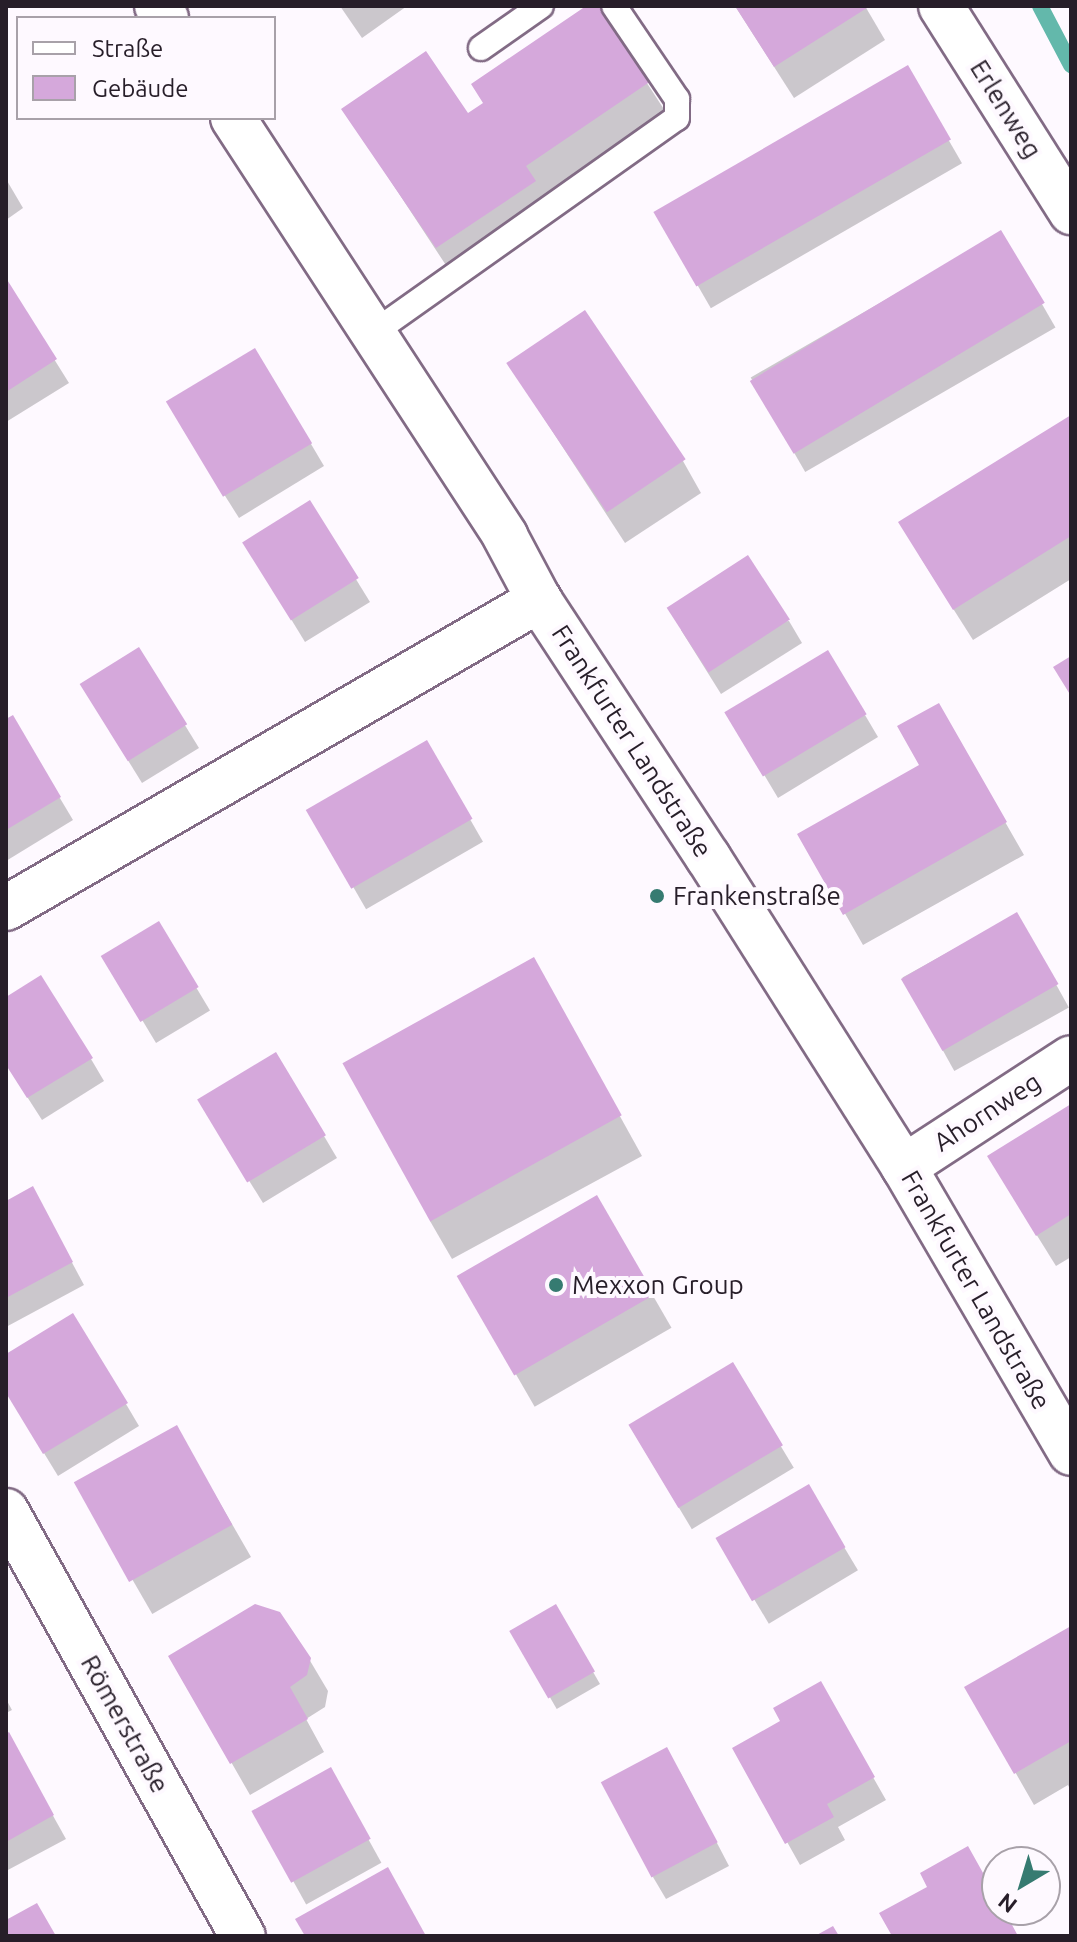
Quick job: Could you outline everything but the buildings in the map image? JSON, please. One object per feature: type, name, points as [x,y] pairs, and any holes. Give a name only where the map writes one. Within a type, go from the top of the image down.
[{"type":"street","name":"Erlenweg","points":[[941,6],[1071,212]]},
{"type":"street","name":"Frankfurter Landstraße","points":[[234,120],[505,536],[539,600],[708,857],[904,1167],[1071,1453]]},
{"type":"street","points":[[6,908],[539,600]]},
{"type":"street","name":"Ahornweg","points":[[904,1167],[1071,1058]]},
{"type":"street","name":"Römerstraße","points":[[6,1511],[243,1936]]},
{"type":"lane","points":[[481,48],[541,6]]},
{"type":"lane","points":[[373,333],[677,118],[677,99],[614,6]]},
{"type":"waterway","points":[[1040,6],[1071,65]]},
{"type":"place","name":"Frankenstraße","points":[[657,896]]},
{"type":"place","name":"Mexxon Group","points":[[556,1285]]}]
